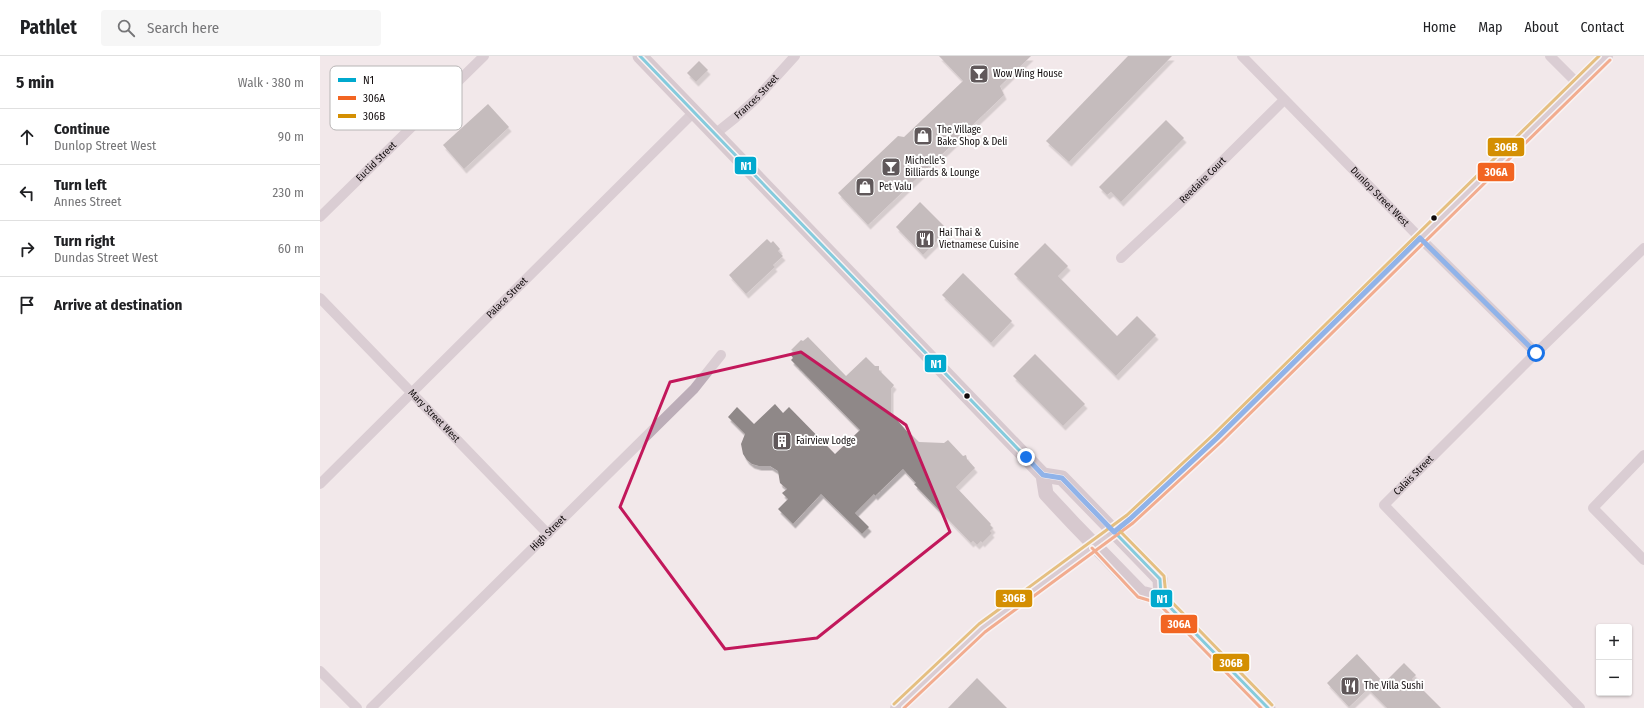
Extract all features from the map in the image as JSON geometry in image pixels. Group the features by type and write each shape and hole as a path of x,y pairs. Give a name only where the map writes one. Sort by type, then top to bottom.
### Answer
{"main road":[{"path":"640,56 1043,475 1046,494 1142,593 1161,598 1268,708"},
{"path":"1043,475 1062,478 1160,579 1161,598"}],"street":[{"name":"Euclid Street","path":"462,78 484,56"},
{"name":"Frances Street","path":"715,134 756,99 795,56"},
{"name":"Dunlop Street West","path":"1242,56 1420,238 1536,353"},
{"path":"1550,56 1578,84"},
{"path":"897,708 982,628 1130,519 1217,438 1606,56"},
{"name":"Reedaire Court","path":"1121,258 1181,202 1284,100"},
{"name":"Palace Street","path":"320,484 694,112"},
{"name":"Euclid Street","path":"320,217 409,130"},
{"name":"Calais Street","path":"1580,708 1384,505 1536,353 1644,248"},
{"name":"Mary Street West","path":"320,298 548,534"},
{"name":"High Street","path":"371,708 694,389 721,356"},
{"path":"1644,456 1593,508 1644,560"},
{"path":"320,671 357,708"}],"highlighted area":[{"path":"801,352 906,425 950,532 817,638 725,649 620,507 670,382"}],"building":[{"path":"939,56 1031,56 1000,86 1004,95 868,225 838,193 898,136 904,137 963,81"},
{"path":"1128,56 1172,56 1069,162 1046,141"},
{"path":"699,61 708,70 696,82 687,73"},
{"path":"488,104 509,127 464,169 443,145 459,130 462,130 462,128"},
{"path":"1166,120 1184,138 1121,202 1111,192 1107,195 1099,187"},
{"path":"920,202 948,230 923,255 896,227"},
{"path":"767,239 771,243 773,241 780,249 778,251 783,256 773,265 775,267 746,294 729,275"},
{"path":"1045,243 1068,266 1058,276 1117,336 1137,316 1156,335 1116,376 1014,274"},
{"path":"963,273 1012,321 991,343 942,295"},
{"name":"Fairview Lodge","path":"808,337 846,376 866,357 875,366 879,366 879,370 894,385 891,389 891,413 911,436 912,435 919,442 944,443 948,440 963,456 966,455 967,459 975,468 956,487 993,528 990,531 992,533 982,543 981,541 977,545 973,541 971,543 914,484 916,483 903,469 855,513 869,527 862,534 821,494 793,524 778,509 788,499 782,493 787,489 780,483 778,471 770,466 759,466 752,464 743,454 741,444 745,434 728,417 737,407 754,424 775,404 783,413 789,407 835,454 860,430 791,360 793,358 790,354 793,351 791,350 801,340 803,341"},
{"path":"1035,354 1085,404 1063,426 1013,376"},
{"path":"1357,654 1384,683 1404,663 1416,675 1412,679 1441,708 1387,708 1368,689 1349,707 1327,683"},
{"path":"977,678 1007,708 948,708"}],"transit line":[{"name":"N1","path":"640,56 1043,475 1062,478 1160,579 1161,598 1268,708"},
{"name":"306B","path":"894,704 979,624 1127,515 1214,434 1599,56"},
{"name":"306A","path":"904,708 985,632 1133,523 1221,442 1610,60"},
{"name":"306B","path":"1118,529 1164,576 1166,596 1272,705"},
{"name":"306A","path":"1092,548 1138,597 1158,603 1261,708"}],"place":[{"name":"Wow Wing House","path":"979,74"},
{"name":"The Village Bake Shop & Deli","path":"923,136"},
{"name":"Michelle's Billiards & Lounge","path":"891,167"},
{"name":"Pet Valu","path":"865,187"},
{"name":"Hai Thai & Vietnamese Cuisine","path":"925,239"},
{"name":"Fairview Lodge","path":"782,441"},
{"name":"The Villa Sushi","path":"1350,686"}],"route":[{"path":"1026,457 1043,475 1062,478 1114,532 1217,438 1420,238 1524,339 1536,353"}]}
